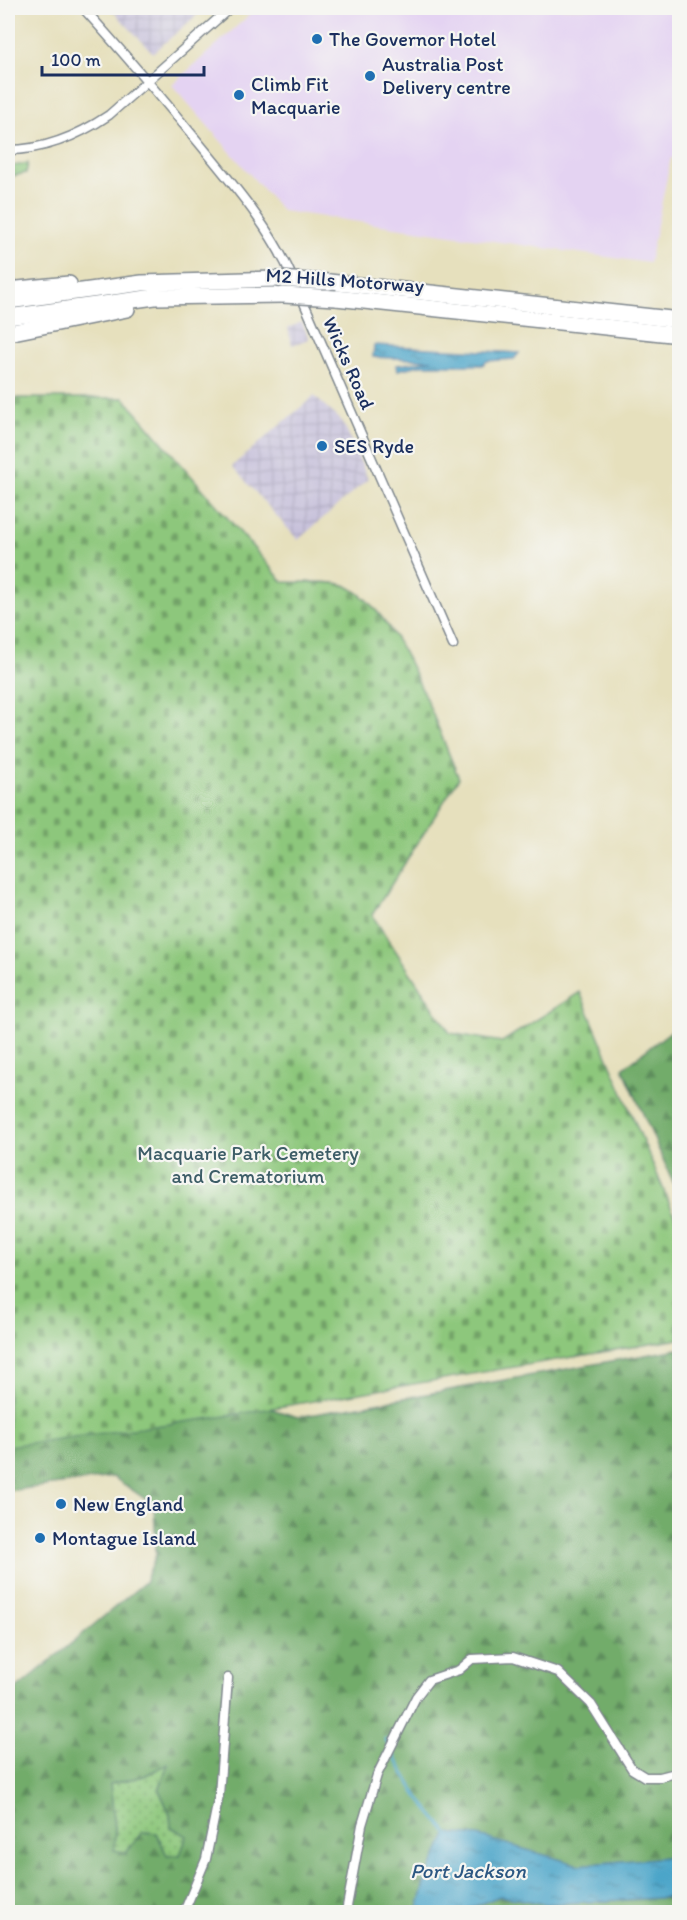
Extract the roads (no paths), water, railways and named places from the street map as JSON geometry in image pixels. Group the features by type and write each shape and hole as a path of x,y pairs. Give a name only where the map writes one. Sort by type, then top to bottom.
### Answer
{"highway":[{"name":"M2 Hills Motorway","path":"8,301 120,285 276,279 328,282 680,320"},
{"path":"8,290 55,284 120,285"},
{"name":"M2 Hills Motorway","path":"8,316 155,297 283,295 336,298 680,335"},
{"path":"8,333 124,310 155,297"}],"street":[{"name":"Wicks Road","path":"83,8 148,80 251,207 283,256 453,645"},
{"path":"8,150 52,144 91,127 230,8"},
{"path":"346,1912 368,1800 386,1756 416,1697 429,1680 459,1670 472,1659 513,1657 558,1672 591,1704 632,1769 645,1777 660,1777 680,1772"},
{"path":"184,1912 206,1859 219,1795 228,1678"}],"water":[{"path":"374,345 519,353 514,359 487,361 482,365 419,365 398,370 396,365 432,360 373,357"},
{"name":"Port Jackson","path":"448,1833 478,1836 579,1865 679,1856 679,1897 546,1904 500,1896 460,1912 417,1912 428,1874"}],"waterway":[{"path":"385,1739 390,1748"},
{"path":"391,1751 420,1800 450,1836"}],"place":[{"name":"The Governor Hotel","path":"317,39"},
{"name":"Australia Post Delivery centre","path":"370,76"},
{"name":"Climb Fit Macquarie","path":"239,95"},
{"name":"SES Ryde","path":"322,446"},
{"name":"New England","path":"61,1504"},
{"name":"Montague Island","path":"40,1538"}],"park label":[{"name":"Macquarie Park Cemetery and Crematorium","path":"248,1164"}]}
